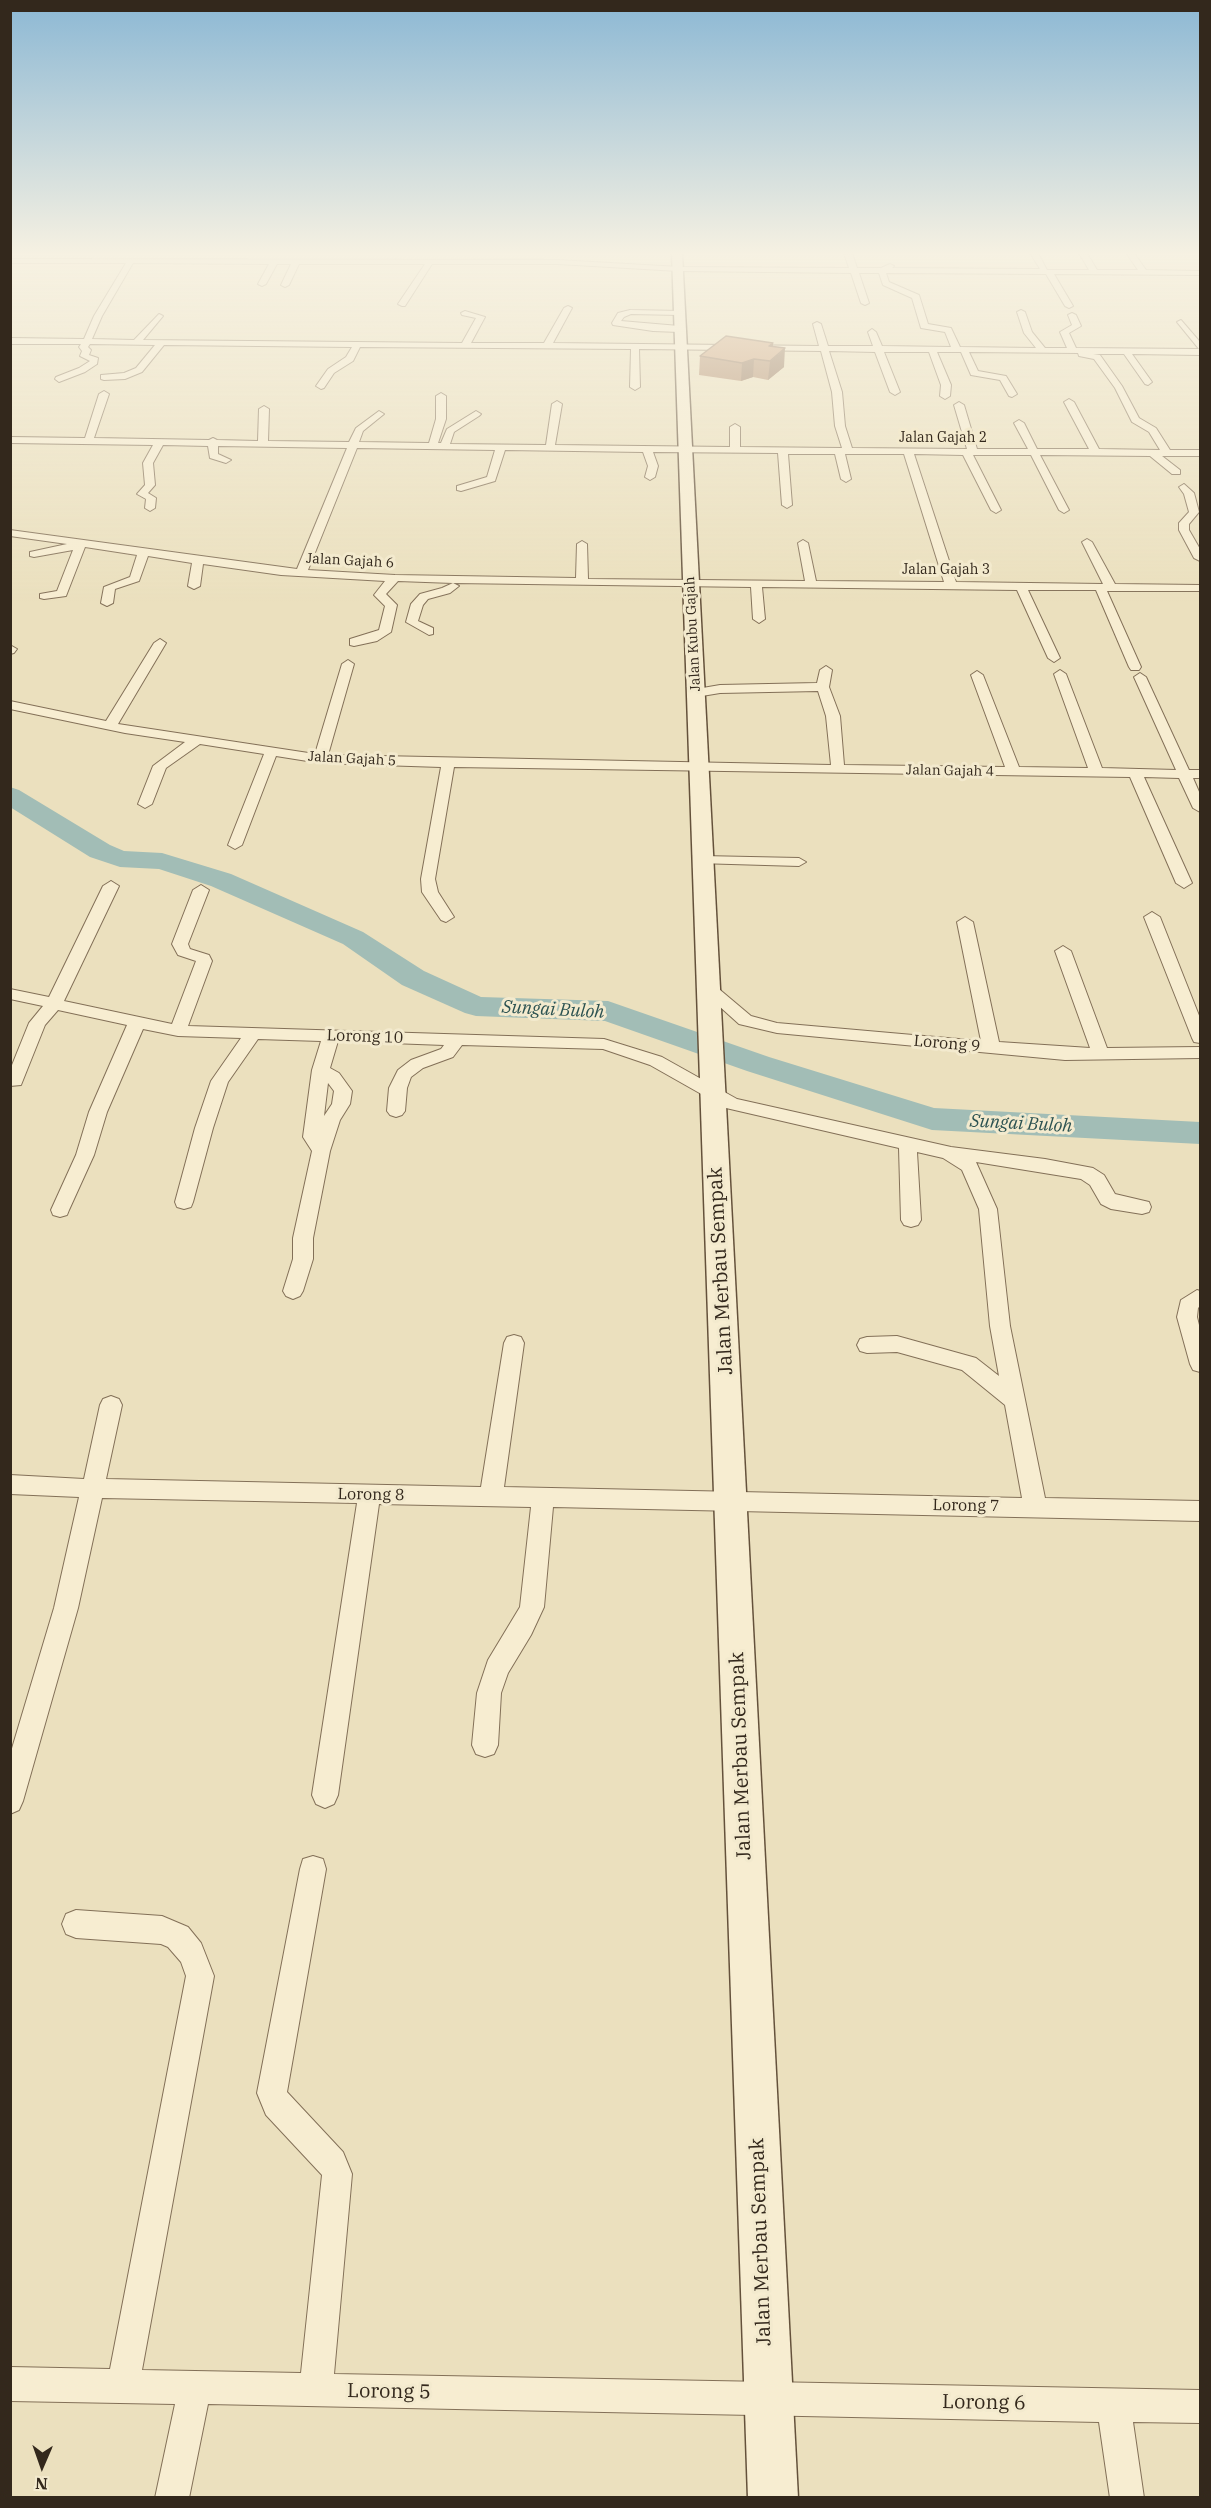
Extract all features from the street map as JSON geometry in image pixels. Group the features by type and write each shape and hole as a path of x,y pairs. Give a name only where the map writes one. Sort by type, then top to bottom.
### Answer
{"street":[{"path":"58,379 82,370"},
{"path":"104,377 125,376 139,370"},
{"path":"321,386 333,370"},
{"path":"635,370 635,387"},
{"name":"Jalan Kubu Gajah","path":"681,370 709,1015"},
{"path":"830,370 837,392 846,479"},
{"path":"886,370 895,392"},
{"path":"940,370 946,385 945,396"},
{"path":"972,370 974,373 1003,378 1012,394"},
{"path":"1106,370 1119,388 1135,420 1153,430 1167,453"},
{"path":"1140,370 1148,382"},
{"path":"89,440 104,394"},
{"path":"433,445 441,419 441,396"},
{"path":"1069,402 1096,453"},
{"path":"550,448 556,404"},
{"path":"959,405 970,452 996,510"},
{"path":"263,442 264,409"},
{"path":"301,573 361,427 379,414"},
{"path":"445,445 450,431 476,414"},
{"path":"1019,423 1064,510"},
{"path":"735,428 735,450"},
{"name":"Jalan Gajah 2","path":"10,440 213,441 686,450 1200,453"},
{"path":"150,508 151,498 142,494 150,485 148,463 160,441"},
{"path":"213,441 213,456 226,460"},
{"path":"461,488 491,479 501,447"},
{"path":"647,449 653,466 650,477"},
{"path":"783,450 787,505"},
{"path":"908,451 930,527 951,585"},
{"path":"1153,453 1176,472"},
{"path":"1184,487 1189,494 1194,512 1184,523 1184,530 1200,558"},
{"name":"Jalan Gajah 6","path":"10,533 80,545 301,573 456,580 690,583"},
{"path":"1087,542 1138,672 1200,807"},
{"path":"803,543 811,584"},
{"path":"582,544 582,582"},
{"path":"34,554 80,545"},
{"path":"44,596 62,594 80,545"},
{"path":"107,603 110,587 135,579 143,553"},
{"path":"194,586 198,560"},
{"path":"354,642 373,638 385,632 391,605 380,595 395,578"},
{"path":"429,631 412,622 417,604 424,596 452,589 456,580"},
{"name":"Jalan Gajah 3","path":"690,583 1200,588"},
{"path":"756,584 759,619"},
{"path":"1021,586 1054,658"},
{"path":"110,726 160,643"},
{"path":"320,759 348,664"},
{"path":"826,670 823,687 833,716 838,769"},
{"path":"1060,674 1097,773"},
{"path":"976,675 1014,772"},
{"path":"696,693 720,688 823,687"},
{"name":"Jalan Gajah 5","path":"10,705 196,741 320,759 699,767"},
{"path":"145,804 160,766 196,741"},
{"path":"235,845 271,753"},
{"path":"446,916 430,892 428,879 448,763"},
{"name":"Jalan Gajah 4","path":"699,767 1200,774"},
{"path":"1135,773 1184,884"},
{"path":"702,860 799,862"},
{"path":"15,1081 37,1023 54,1004 111,886"},
{"path":"178,1031 204,962 203,958 184,952 180,944 201,890"},
{"path":"1152,917 1200,1038"},
{"path":"964,922 990,1047"},
{"path":"1063,951 1100,1053"},
{"name":"Lorong 9","path":"707,988 733,1011 758,1025 803,1031 1065,1054 1200,1053"},
{"name":"Lorong 10","path":"10,994 178,1031 604,1044 656,1061 712,1087 732,1104 948,1152 1086,1173 1097,1180 1108,1199 1118,1204 1142,1207"},
{"name":"Jalan Merbau Sempak","path":"709,1015 772,2498"},
{"path":"60,1210 85,1155 98,1112 137,1022"},
{"path":"184,1202 204,1128 220,1081 254,1033"},
{"path":"293,1291 304,1251 303,1238 321,1151 312,1137 321,1070 331,1036"},
{"path":"396,1111 400,1080 404,1074 417,1064 447,1053 457,1040"},
{"path":"908,1144 911,1220"},
{"path":"948,1152 969,1166 988,1209 1000,1326 1035,1507"},
{"path":"1197,1298 1188,1305 1187,1317 1200,1364"},
{"path":"492,1497 514,1343"},
{"path":"867,1345 897,1344 969,1364 1014,1400"},
{"path":"10,1802 66,1608 111,1404"},
{"name":"Lorong 8","path":"10,1484 93,1489 731,1501"},
{"path":"325,1795 369,1495"},
{"path":"485,1745 489,1693 497,1668 523,1627 532,1606 543,1497"},
{"name":"Lorong 7","path":"731,1501 1200,1511"},
{"path":"313,1869 273,2093 277,2103 332,2163 337,2174 316,2390"},
{"path":"76,1924 162,1930 178,1937 185,1945 191,1953 200,1976 123,2386"},
{"name":"Lorong 5","path":"10,2384 768,2400"},
{"path":"172,2498 195,2388"},
{"name":"Lorong 6","path":"768,2400 1200,2407"},
{"path":"1113,2404 1127,2498"}],"waterway":[{"name":"Sungai Buloh","path":"10,795 100,851 120,859 162,861 221,880 353,938 413,978 476,1006 608,1011 758,1064 932,1119 1200,1133"}]}
